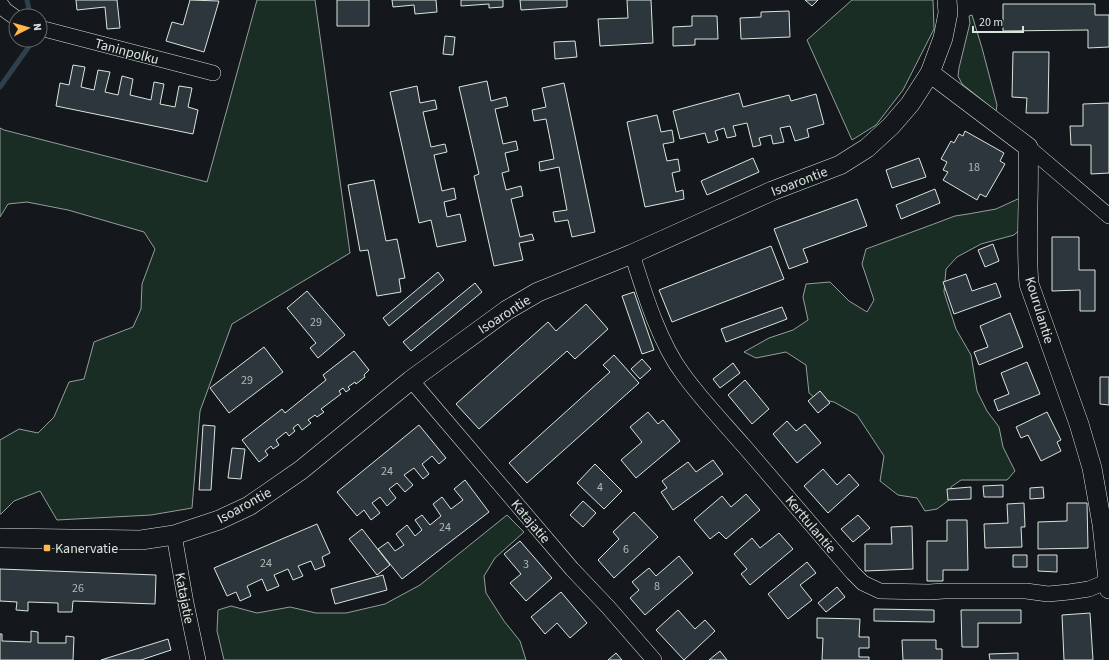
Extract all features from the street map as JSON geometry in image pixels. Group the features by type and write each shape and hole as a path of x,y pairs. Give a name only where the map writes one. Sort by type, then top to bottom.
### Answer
{"street":[{"name":"Isoarontie","path":"0,538 141,540 174,535 219,520 249,506 301,470 411,380 507,310 538,292 632,254 772,191 840,165 867,148 891,126 910,104 930,73 943,38 948,13 947,0"},
{"path":"0,3 8,12"},
{"name":"Taninpolku","path":"48,30 214,73"},
{"path":"930,73 1028,147 1109,216"},
{"name":"Kourulantie","path":"1028,147 1029,175 1027,261 1029,284 1080,424 1092,468 1102,524 1109,585"},
{"name":"Kerttulantie","path":"632,254 659,330 665,344 682,373 701,397 863,583 880,592 1026,591 1048,594 1070,592 1109,585"},
{"name":"Katajatie","path":"411,380 572,569 608,607 654,660"},
{"name":"Katajatie","path":"174,535 198,660"}],"green space":[{"path":"257,0 315,0 350,253 232,324 200,411 192,508 151,515 57,520 40,491 14,501 0,514 0,440 19,429 38,433 54,417 69,382 84,379 94,342 133,327 141,309 142,284 155,249 144,232 68,210 27,202 8,204 0,217 0,128 207,182"},
{"path":"852,0 933,0 934,29 903,90 876,125 852,140 807,40"},
{"path":"972,15 997,105 996,111 962,84 958,76 970,23 969,16"},
{"path":"1020,198 1025,225 1014,235 981,244 957,257 946,269 944,292 956,329 971,355 977,391 987,411 999,427 1003,447 1015,471 1007,480 961,480 951,487 949,500 937,509 925,511 917,498 898,495 880,481 884,456 857,415 834,402 815,398 809,393 806,365 786,352 756,358 744,352 769,338 793,330 808,320 803,297 806,284 830,282 849,301 867,312 874,300 862,264 866,249 955,216 996,209"},
{"path":"507,515 524,532 495,558 484,576 486,593 504,621 520,641 526,660 224,660 217,631 218,610 231,606 257,613 290,607 316,613 346,613 385,604 420,585"}],"building":[{"path":"76,0 117,0 120,28 107,29 105,7 77,10"},
{"path":"190,0 219,1 204,52 166,41 172,22 183,25"},
{"path":"337,0 369,0 369,26 337,26"},
{"path":"392,0 436,0 437,12 415,14 414,5 393,7"},
{"path":"461,0 503,0 503,7 489,8 489,4 461,6"},
{"path":"520,0 567,0 567,7 521,10"},
{"path":"627,0 651,0 653,43 600,46 598,19 628,18"},
{"path":"805,0 818,0 812,6"},
{"path":"1003,4 1095,4 1095,15 1109,15 1109,47 1088,48 1088,30 1003,31"},
{"path":"789,11 790,37 741,39 740,18 761,17 761,12"},
{"path":"692,16 717,16 718,39 695,39 695,45 673,46 673,27 692,26"},
{"path":"445,36 455,37 453,55 443,54"},
{"path":"575,41 577,57 555,59 554,42"},
{"path":"1013,52 1049,52 1048,113 1026,113 1027,98 1012,97"},
{"path":"73,65 85,67 81,87 94,90 98,70 110,72 105,92 118,95 122,76 133,79 130,95 151,100 154,82 164,84 160,104 175,107 179,86 192,88 188,107 198,110 193,134 56,106 60,83 69,85"},
{"path":"487,81 491,101 506,97 508,106 495,109 503,144 516,141 518,150 505,153 509,171 502,173 506,190 521,186 523,196 511,199 520,237 532,234 534,240 519,243 523,260 494,266 474,176 479,174 459,87"},
{"path":"564,83 595,232 572,237 568,220 555,222 553,212 567,210 559,167 540,171 539,162 554,159 546,119 534,121 532,110 546,107 542,88"},
{"path":"417,86 420,103 435,100 437,109 423,112 431,147 445,144 447,152 434,155 442,191 454,188 456,199 444,202 447,217 460,214 466,241 437,247 431,220 419,223 390,92"},
{"path":"739,93 743,107 789,95 791,101 816,94 824,124 807,129 809,137 795,141 790,126 780,128 784,142 773,144 771,135 759,138 761,145 753,147 747,123 733,126 736,136 727,138 724,128 715,131 718,140 708,143 705,133 680,139 673,111"},
{"path":"1109,103 1109,173 1091,174 1091,145 1071,145 1070,126 1083,126 1083,104"},
{"path":"657,115 661,132 672,130 674,142 663,144 667,161 678,159 680,171 672,173 676,192 683,190 684,199 645,207 627,122"},
{"path":"965,131 1004,153 1000,161 1005,164 986,197 980,194 977,200 943,180 948,172 943,170 947,162 941,159 951,141 954,143 959,134 963,136"},
{"path":"753,158 759,172 707,195 701,181"},
{"path":"919,158 926,177 892,188 886,170"},
{"path":"374,180 386,241 397,239 405,278 399,279 401,292 377,296 368,250 360,251 348,185"},
{"path":"935,189 940,203 901,219 896,205"},
{"path":"857,199 867,226 803,249 808,262 789,269 774,229"},
{"path":"1052,237 1079,237 1079,270 1095,270 1095,311 1080,311 1080,290 1052,291"},
{"path":"993,244 999,261 985,267 978,250"},
{"path":"771,246 784,279 672,322 659,290"},
{"path":"438,272 444,280 389,326 383,318"},
{"path":"966,274 972,291 996,283 1001,297 954,314 943,282"},
{"path":"475,283 482,292 411,351 403,342"},
{"path":"307,291 345,335 318,358 310,348 316,343 287,308"},
{"path":"634,292 654,350 642,354 622,296"},
{"path":"586,304 608,329 575,359 567,351 479,429 456,404 548,322 556,331"},
{"path":"782,307 787,319 726,342 721,329"},
{"path":"1010,313 1023,347 979,365 974,352 988,347 980,326"},
{"path":"264,347 283,372 229,413 210,388"},
{"path":"354,351 369,370 364,375 365,377 356,384 355,382 348,387 350,389 346,392 343,388 339,391 341,394 321,409 324,412 317,417 315,415 308,420 311,423 302,430 298,424 293,428 295,431 289,436 286,432 276,440 279,445 273,449 271,446 265,451 268,455 259,462 242,440 282,409 285,413 326,380 323,375"},
{"path":"614,355 639,383 527,483 509,463 610,372 603,365"},
{"path":"642,359 651,369 640,379 631,369"},
{"path":"1027,362 1040,394 998,411 994,400 1009,394 1001,373"},
{"path":"733,363 740,373 720,388 713,379"},
{"path":"1100,377 1109,377 1109,405 1100,404"},
{"path":"745,380 769,409 752,424 728,395"},
{"path":"820,391 830,403 818,413 808,401"},
{"path":"648,412 658,424 663,420 680,441 636,478 621,460 642,442 630,427"},
{"path":"1047,412 1061,440 1057,442 1061,451 1041,461 1028,435 1021,438 1016,427"},
{"path":"787,421 796,431 805,424 821,443 797,463 773,434"},
{"path":"203,425 215,426 211,490 199,490"},
{"path":"419,425 446,458 439,464 432,456 422,464 429,474 423,479 414,468 404,475 413,485 405,492 397,483 389,489 396,498 387,506 380,497 372,503 380,513 371,520 364,510 357,516 337,492"},
{"path":"232,448 245,449 241,479 228,478"},
{"path":"713,460 723,474 673,510 661,492 667,488 662,481 688,462 696,472"},
{"path":"595,464 622,491 604,509 577,483"},
{"path":"823,469 837,485 849,474 859,485 828,513 804,486"},
{"path":"465,480 489,512 402,579 378,549 388,542 395,551 404,545 396,534 407,525 415,536 422,530 415,520 422,515 430,525 441,516 433,504 442,497 451,509 463,500 454,489"},
{"path":"1003,485 1003,497 984,497 983,486"},
{"path":"971,487 971,499 948,500 947,489"},
{"path":"1043,487 1044,498 1030,499 1030,488"},
{"path":"746,494 760,510 726,539 719,532 710,539 694,520 722,496 731,507"},
{"path":"583,501 596,513 583,527 570,515"},
{"path":"1024,503 1025,527 1021,527 1022,547 985,548 984,524 1008,523 1007,504"},
{"path":"1067,503 1087,503 1088,548 1038,549 1038,522 1067,521"},
{"path":"634,512 658,537 614,578 598,560 619,539 613,532"},
{"path":"858,515 870,528 853,542 841,529"},
{"path":"947,520 967,520 968,570 943,570 943,581 927,581 927,541 947,541"},
{"path":"317,524 330,553 322,557 325,566 315,570 311,561 298,566 303,576 293,580 288,569 274,575 279,586 267,591 262,579 247,586 251,596 240,601 236,592 227,596 214,568"},
{"path":"912,526 913,569 865,571 865,544 892,544 891,527"},
{"path":"362,529 390,565 377,575 349,539"},
{"path":"779,533 793,549 750,585 741,574 747,569 734,554 752,538 760,548"},
{"path":"520,541 552,578 526,601 510,583 521,574 504,554"},
{"path":"1013,555 1027,555 1027,567 1013,567"},
{"path":"1038,555 1057,555 1057,572 1038,571"},
{"path":"679,556 693,573 645,615 630,598 639,590 632,582 649,568 656,576"},
{"path":"807,562 816,573 800,585 812,600 788,619 768,594"},
{"path":"0,569 156,575 155,604 73,601 72,612 58,612 58,603 28,602 28,611 16,610 17,602 0,601"},
{"path":"383,575 387,590 335,604 331,589"},
{"path":"837,587 845,597 826,612 818,603"},
{"path":"561,592 587,623 570,638 557,623 545,634 531,617"},
{"path":"874,609 934,610 934,622 874,621"},
{"path":"678,610 695,629 705,620 715,631 684,660 656,630"},
{"path":"961,610 1021,610 1021,623 978,623 978,647 962,647"},
{"path":"1090,613 1093,660 1064,660 1062,615"},
{"path":"817,618 860,619 859,637 869,637 869,648 859,648 859,657 869,657 869,660 822,660 823,638 817,638"},
{"path":"31,631 38,632 38,643 66,643 66,636 74,637 73,660 0,660 0,634 2,634 2,641 31,642"},
{"path":"168,639 171,650 141,660 101,660"},
{"path":"902,640 936,640 936,649 942,649 942,660 903,660"},
{"path":"720,651 727,660 709,660"},
{"path":"616,653 622,660 608,660"},
{"path":"1018,653 1018,660 990,660 989,654"}],"waterway":[{"path":"27,0 29,8"},
{"path":"0,87 28,48"}],"place":[{"name":"Kanervatie","path":"47,548"}]}
